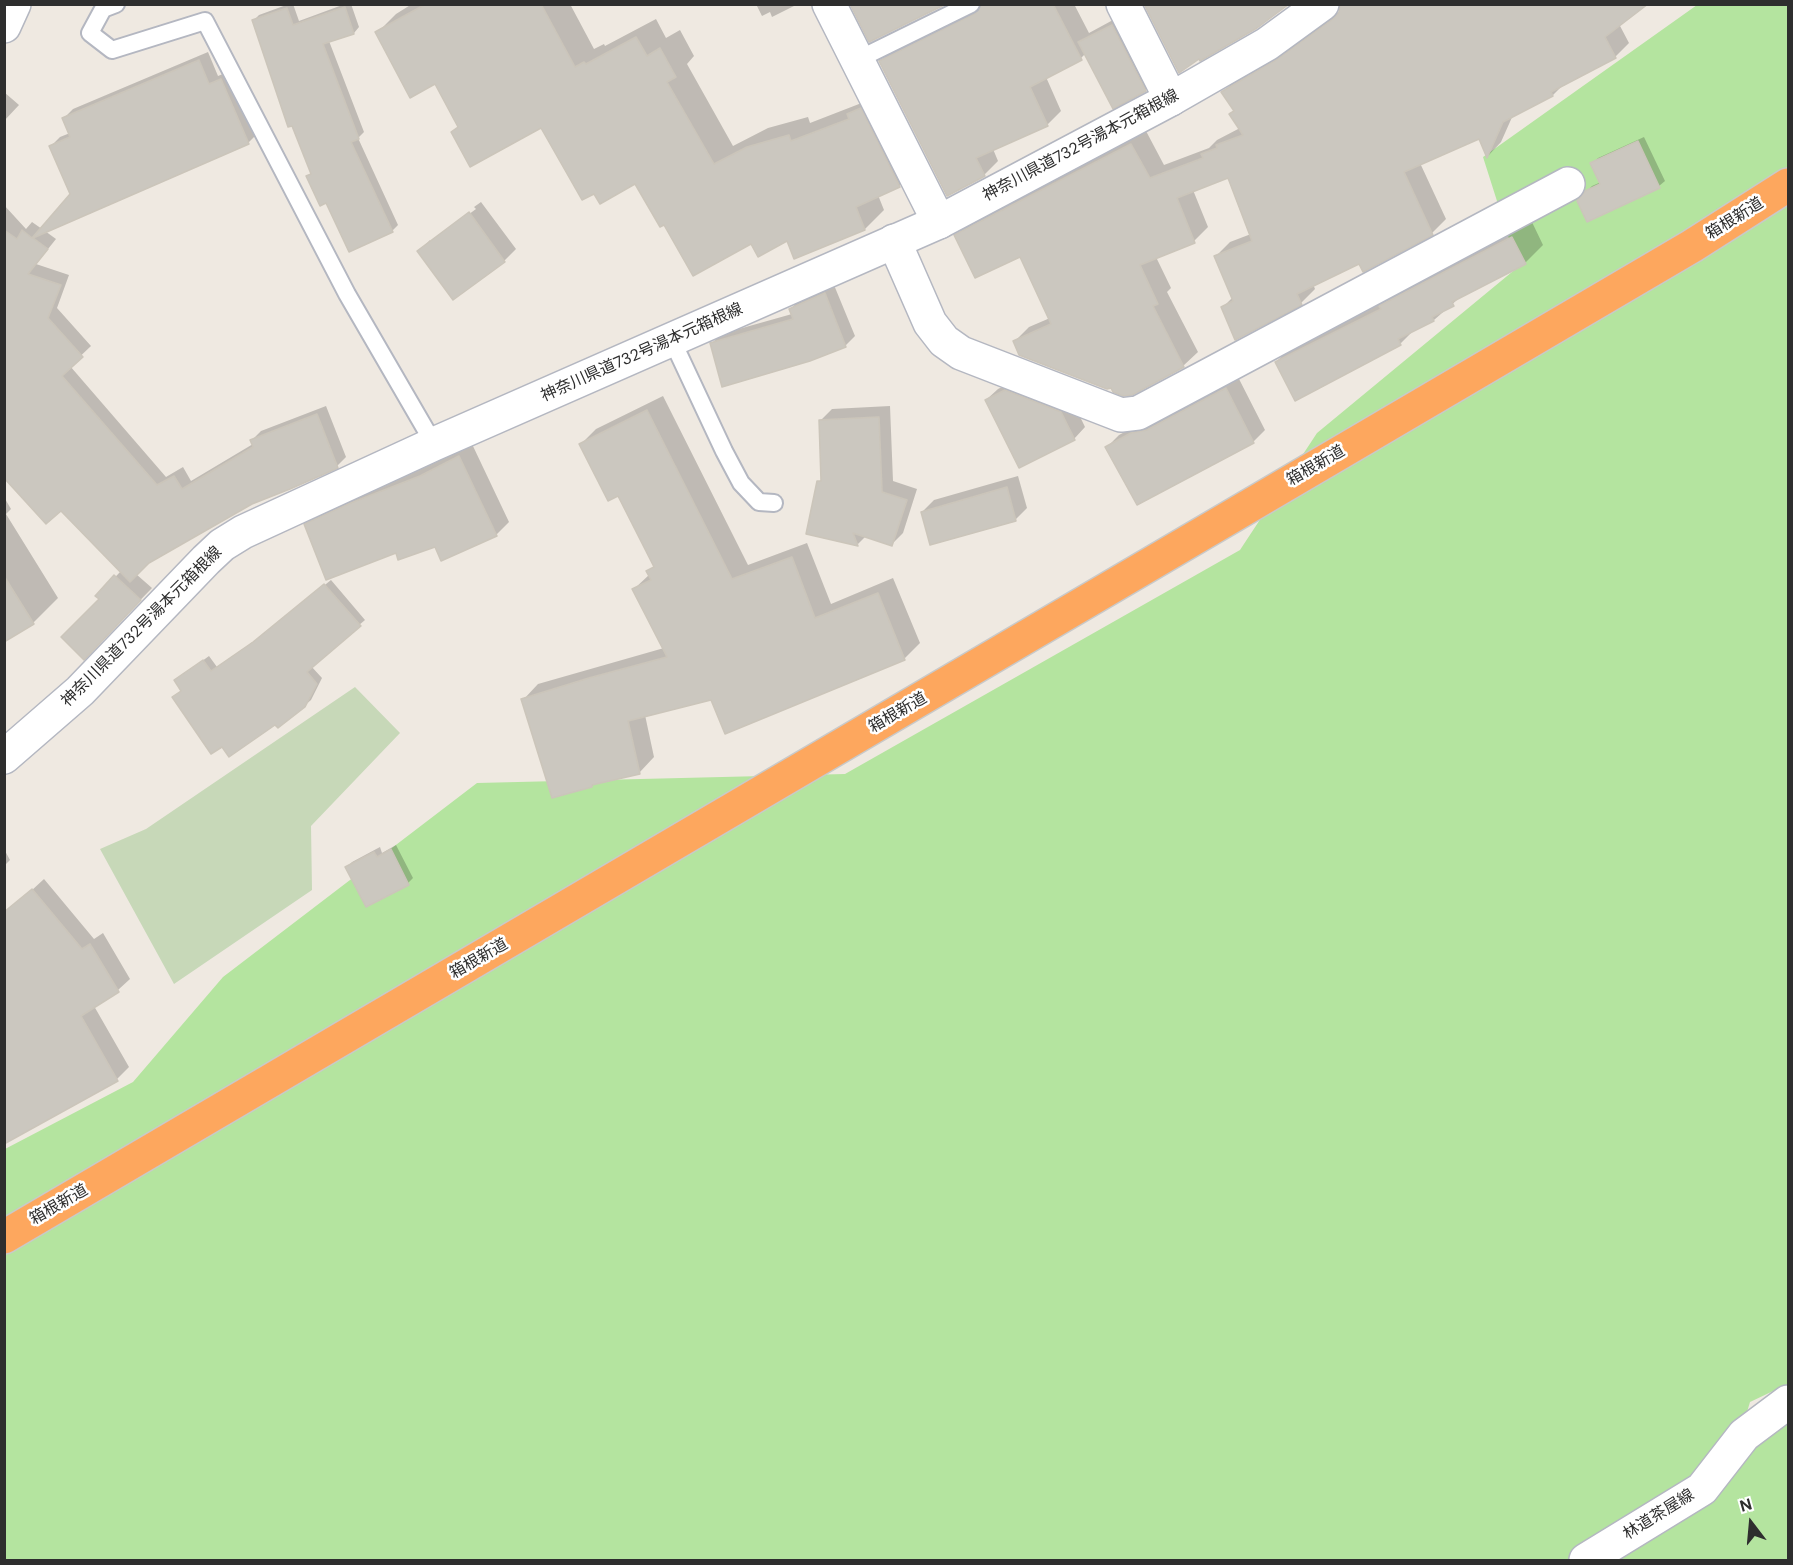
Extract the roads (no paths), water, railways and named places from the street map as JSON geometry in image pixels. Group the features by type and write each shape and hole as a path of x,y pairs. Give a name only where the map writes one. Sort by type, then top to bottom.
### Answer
{"highway":[{"name":"箱根新道","path":"4,1237 1620,288 1788,185"}],"main road":[{"path":"4,26 14,4"},
{"path":"829,4 939,222"},
{"path":"1123,4 1171,99"},
{"name":"神奈川県道732号湯本元箱根線","path":"4,757 80,691 222,545 263,521 939,222 1171,99 1267,44 1322,4"},
{"path":"894,241 930,323 944,341 961,353 1121,416 1138,413 1568,184"},
{"name":"林道茶屋線","path":"1586,1560 1702,1489 1744,1435 1788,1402"}],"lane":[{"path":"116,4 103,9 90,33 112,50 205,21 346,294 434,444"},
{"path":"857,60 971,4"},
{"path":"672,340 741,483 759,502 774,503"}]}
